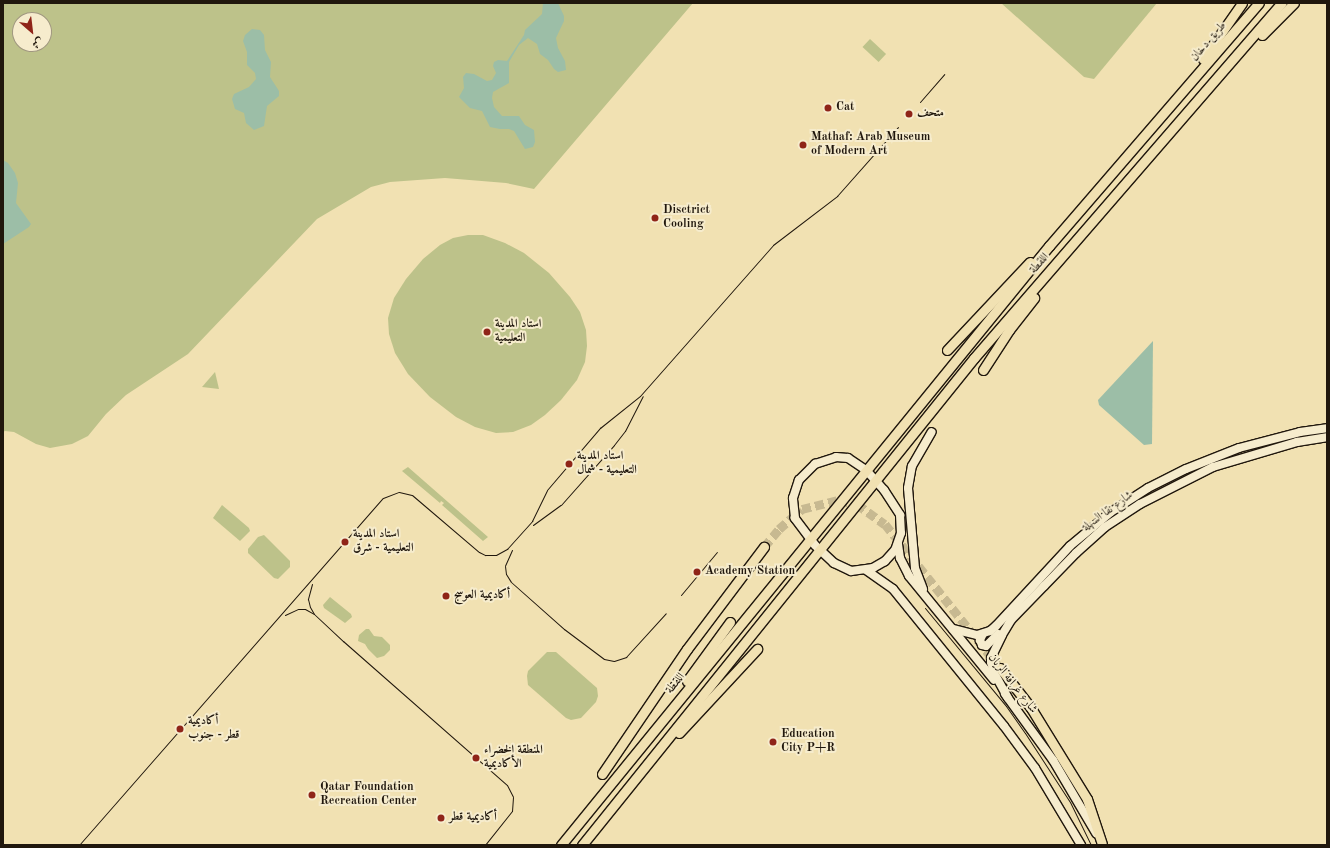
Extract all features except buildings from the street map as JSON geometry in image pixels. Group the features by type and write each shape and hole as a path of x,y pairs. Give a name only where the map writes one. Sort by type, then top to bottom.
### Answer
{"main road":[{"path":"1178,96 1242,3"},
{"name":"طريق دخان","path":"1178,96 1259,3"},
{"path":"1228,68 1282,3"},
{"path":"1228,68 1294,3"},
{"name":"اللقطة","path":"582,845 974,358 1228,68"},
{"name":"اللقطة","path":"561,845 1049,246 1178,96"},
{"path":"947,350 1022,269 1049,246"},
{"path":"983,370 1009,330 1044,285 1052,268"},
{"name":"شارع نقا السهلة","path":"982,634 990,631 1003,620 1053,562 1070,546 1111,512 1141,492 1181,471 1227,452 1300,432 1327,428"},
{"path":"924,594 915,568 908,488 912,466 932,432"},
{"name":"شارع نقا السهلة","path":"1008,698 994,673 991,658 1011,620 1081,549 1105,527 1140,504 1212,467 1297,442 1327,437"},
{"path":"836,457 853,461 866,470 876,480 900,515 902,527 898,544 895,550 885,561 866,570 852,571 842,567 819,550 795,518 792,498 798,480 815,464 836,457"},
{"name":"شارع غرافة الريان","path":"898,544 900,558 904,568 1008,698 1053,760 1102,844"},
{"path":"602,774 692,643 764,547"},
{"path":"866,570 893,589 1004,726 1035,768 1081,845"},
{"path":"953,629 971,635 982,634 980,640 982,645 986,646 1011,620"},
{"path":"608,788 616,772 711,650 730,622"},
{"path":"620,797 634,785 690,720 757,650"},
{"path":"1000,668 1031,708 1087,799 1102,844"}],"shaded area":[{"path":"3,3 693,3 534,189 506,183 445,178 390,182 371,187 317,219 188,354 126,395 106,414 88,436 72,444 50,448 36,444 14,432 3,432"},
{"path":"543,3 558,3 564,16 564,21 556,38 558,48 565,61 566,70 558,72 554,69 548,60 540,54 537,44 528,38 519,45 509,62 509,83 493,92 492,98 494,107 502,116 519,116 525,125 534,130 535,142 533,147 525,149 514,131 490,127 482,111 470,108 459,97 464,88 463,77 466,73 474,74 487,81 492,80 496,73 493,66 494,62 498,60 507,61 524,35 525,30 542,14"},
{"path":"1001,3 1157,3 1094,79 1084,77"},
{"path":"252,29 260,30 264,35 265,50 271,62 270,77 279,91 279,96 267,106 264,126 254,130 246,123 244,113 235,109 232,99 234,94 249,87 256,79 255,73 247,65 247,52 243,41 245,35"},
{"path":"870,39 886,54 879,62 862,47"},
{"path":"3,160 8,163 15,173 18,183 16,203 31,224 29,227 3,244"},
{"name":"استاد المدينة التعليمية","path":"468,235 483,235 505,243 524,253 549,273 570,297 580,312 586,330 587,346 585,362 577,380 561,400 545,415 531,425 513,432 496,433 475,427 456,417 430,397 408,374 395,353 389,334 388,318 394,298 406,279 423,259 440,245 453,238"},
{"path":"1153,341 1152,444 1144,445 1099,405 1098,400"},
{"path":"215,372 219,389 202,387"},
{"path":"408,467 488,537 483,541 442,505 444,503 441,501 440,503 402,471"},
{"path":"222,505 249,528 250,531 240,541 213,518"},
{"path":"264,535 290,561 290,567 278,579 274,578 248,553 248,549 258,537"},
{"path":"330,597 351,614 352,617 345,623 324,608 323,605"},
{"path":"366,629 369,629 374,636 382,637 390,645 390,650 384,656 377,658 365,644 358,641 359,635"},
{"path":"547,652 556,652 597,688 598,696 596,702 581,718 571,720 566,718 528,685 528,671"}],"tunnel":[{"path":"764,547 779,529 802,509 839,500 857,504 885,524 1000,668"}],"tram line":[{"path":"920,102 944,74"},
{"path":"79,845 383,498 399,492 412,495 479,552 485,555 496,555 507,549 532,521 547,490 600,428 640,396 773,245 837,196 898,127"},
{"path":"533,525 561,505 614,445 625,431 643,396"},
{"path":"512,550 505,566 506,574 511,582 564,629 604,659 614,661 626,657 666,613"},
{"path":"681,595 717,552"},
{"path":"312,584 308,599 314,614 507,785 513,797 512,811 485,845"},
{"path":"925,608 1006,706 1025,733 1070,802 1091,845"},
{"path":"285,615 298,609 305,609 314,614"}],"place":[{"name":"Cat","path":"828,108"},
{"name":"متحف","path":"909,114"},
{"name":"Mathaf: Arab Museum of Modern Art","path":"803,145"},
{"name":"Disctrict Cooling","path":"655,218"},
{"name":"استاد المدينة التعليمية","path":"487,332"},
{"name":"استاد المدينة التعليمية - شمال","path":"569,464"},
{"name":"استاد المدينة التعليمية - شرق","path":"345,542"},
{"name":"Academy Station","path":"697,572"},
{"name":"أكاديمية العوسج","path":"446,596"},
{"name":"أكاديمية قطر - جنوب","path":"180,729"},
{"name":"Education City P+R","path":"773,742"},
{"name":"المنطقة الخضراء الأكاديمية","path":"476,758"},
{"name":"Qatar Foundation Recreation Center","path":"312,795"},
{"name":"أكاديمية قطر","path":"441,818"}]}
